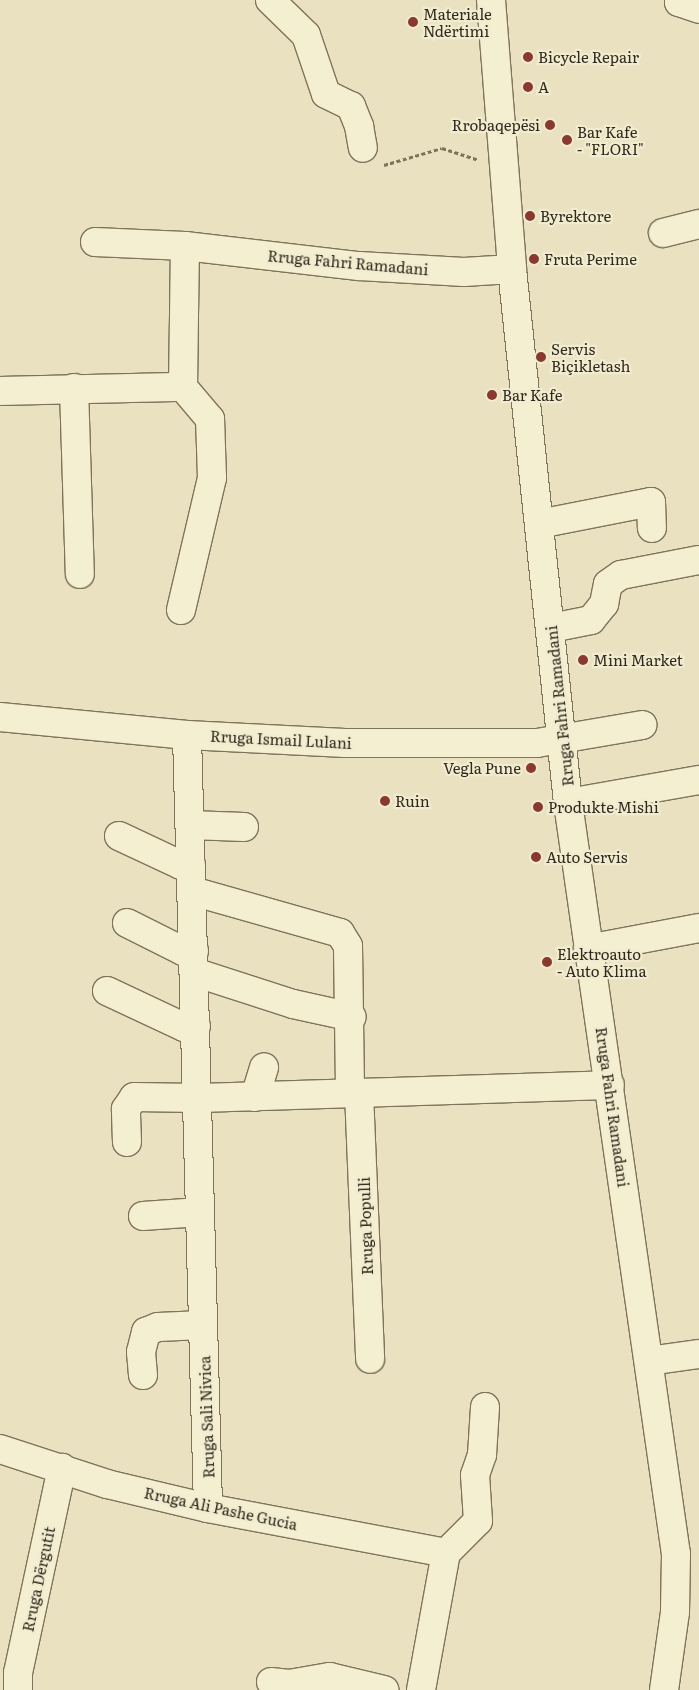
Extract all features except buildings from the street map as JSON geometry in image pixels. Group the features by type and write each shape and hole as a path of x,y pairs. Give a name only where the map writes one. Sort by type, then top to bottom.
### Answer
{"street":[{"path":"270,0 306,35 326,94 351,106 359,126 363,148"},
{"name":"Rruga Fahri Ramadani","path":"491,0 512,269 568,803 676,1554 675,1612 664,1690"},
{"path":"679,0 678,2 699,9"},
{"path":"662,233 699,224"},
{"name":"Rruga Fahri Ramadani","path":"95,242 185,246 359,266 464,272 512,269"},
{"path":"181,610 212,478 210,419 183,387 185,246"},
{"path":"0,391 183,387"},
{"path":"74,388 80,574"},
{"path":"539,524 651,502 652,528"},
{"path":"551,628 590,620 604,604 608,584 621,575 699,560"},
{"name":"Rruga Ismail Lulani","path":"0,717 187,735 345,743 537,744 563,741 642,725"},
{"name":"Rruga Sali Nivica","path":"187,735 208,1508"},
{"path":"568,803 699,780"},
{"path":"190,825 244,827"},
{"path":"119,836 181,865 192,878"},
{"name":"Rruga Populli","path":"192,878 340,933 348,946 354,1093 370,1359"},
{"path":"127,923 183,951 194,962 293,1004 352,1017"},
{"path":"588,948 699,928"},
{"path":"107,991 184,1027 196,1026"},
{"path":"255,1096 264,1067"},
{"path":"127,1142 126,1109 134,1097 198,1098 610,1085"},
{"path":"143,1216 200,1212"},
{"path":"143,1374 142,1352 146,1332 152,1328 203,1325"},
{"path":"649,1361 699,1354"},
{"path":"422,1685 446,1553 478,1521 475,1474 482,1455 485,1408"},
{"name":"Rruga Ali Pashe Gucia","path":"0,1449 108,1484 208,1508 446,1553"},
{"name":"Rruga Dërgutit","path":"18,1690 20,1664 62,1468"},
{"path":"271,1682 289,1684 330,1677 384,1690"}],"path":[{"path":"363,148 369,161 380,166 442,148 471,159 503,165"}],"place":[{"name":"Materiale Ndërtimi","path":"413,22"},
{"name":"Bicycle Repair","path":"528,57"},
{"name":"A","path":"528,87"},
{"name":"Rrobaqepësi","path":"550,125"},
{"name":"Bar Kafe - \"FLORI\"","path":"567,140"},
{"name":"Byrektore","path":"530,216"},
{"name":"Fruta Perime","path":"534,259"},
{"name":"Servis Biçikletash","path":"541,357"},
{"name":"Bar Kafe","path":"492,395"},
{"name":"Mini Market","path":"583,660"},
{"name":"Vegla Pune","path":"531,768"},
{"name":"Ruin","path":"385,801"},
{"name":"Produkte Mishi","path":"538,807"},
{"name":"Auto Servis","path":"536,857"},
{"name":"Elektroauto - Auto Klima","path":"547,962"}]}
